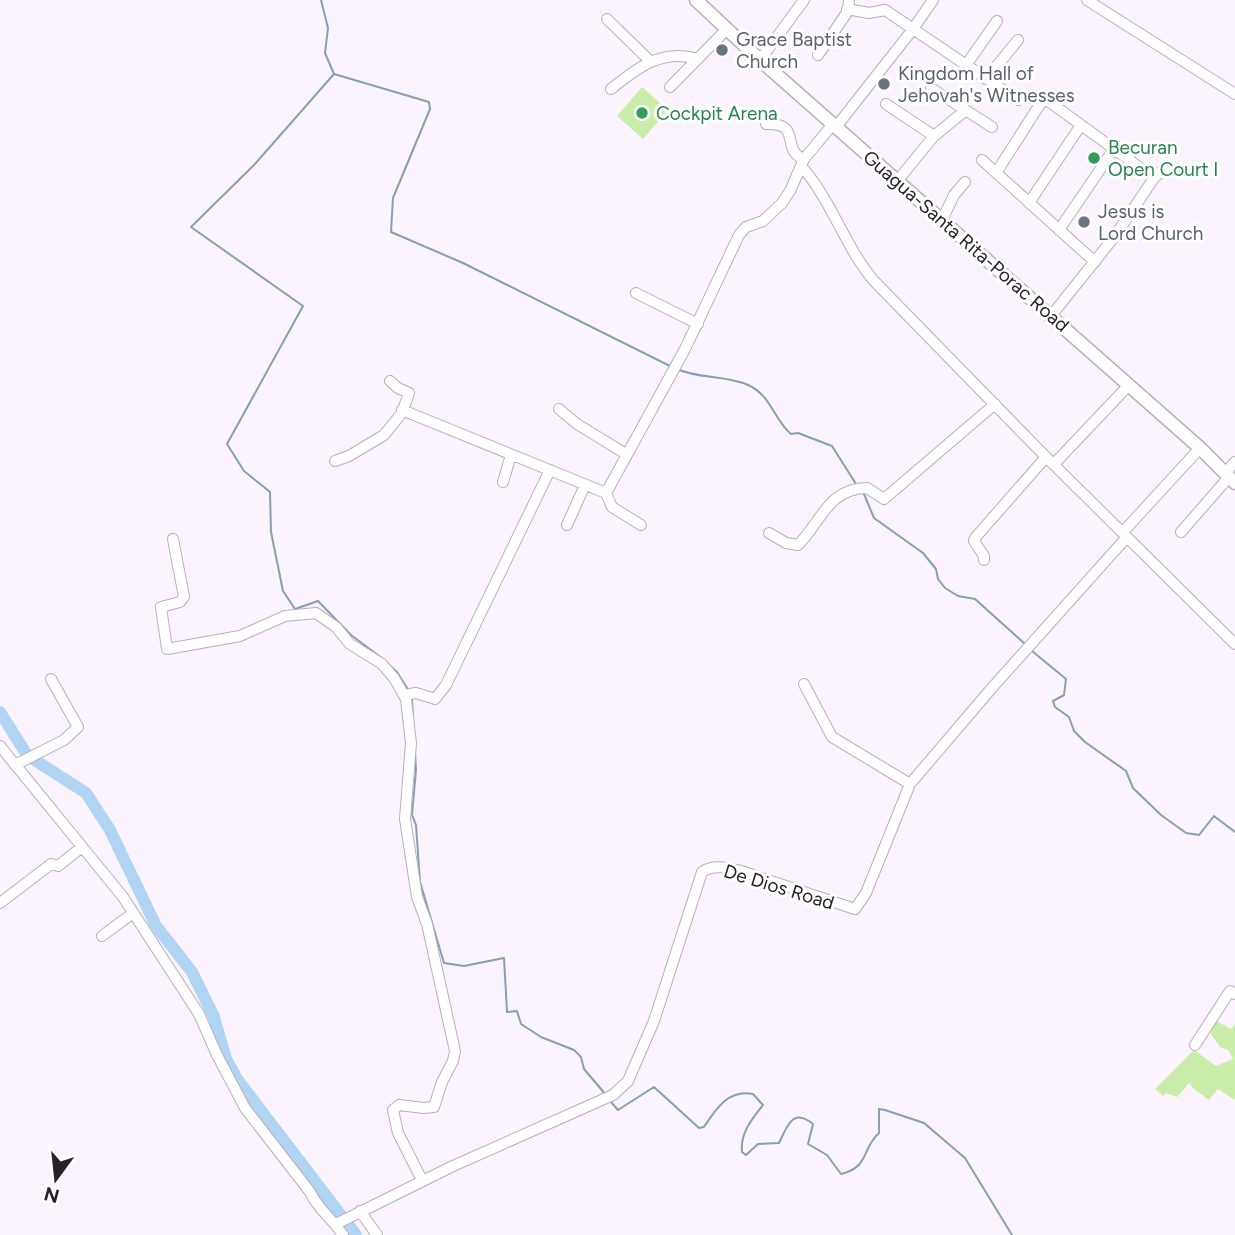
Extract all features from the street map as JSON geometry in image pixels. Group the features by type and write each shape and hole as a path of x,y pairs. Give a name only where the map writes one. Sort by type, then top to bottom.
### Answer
{"main road":[{"name":"Guagua-Santa Rita-Porac Road","path":"696,0 726,30 1200,448 1230,478"}],"street":[{"path":"760,60 804,0"},
{"path":"606,494 698,324 739,235 746,227 763,221 782,203 802,162 913,29 933,0"},
{"path":"1087,0 1235,94"},
{"path":"818,55 848,4 869,13 885,10 1018,100"},
{"path":"607,19 650,61"},
{"path":"966,65 997,21"},
{"path":"670,88 726,30"},
{"path":"986,79 1018,40"},
{"path":"611,89 650,61 688,56 698,59"},
{"path":"931,88 992,127"},
{"path":"996,173 1044,99 1154,178"},
{"path":"886,104 934,136"},
{"path":"898,180 934,136 966,110"},
{"path":"766,124 781,125 792,136 792,149 819,190 863,269 1050,461 1235,644"},
{"path":"1029,203 1081,125"},
{"path":"1059,230 1114,149"},
{"path":"982,160 1095,262"},
{"path":"1051,316 1095,262 1154,178 1165,168"},
{"path":"942,220 954,195 965,182"},
{"path":"636,293 698,324"},
{"path":"335,461 378,440 402,410 409,393 390,381"},
{"path":"984,560 975,538 1050,461 1129,386"},
{"path":"769,533 786,543 798,545 822,511 836,499 867,488 884,499 995,404"},
{"path":"559,409 577,424 626,454"},
{"path":"402,410 606,494 612,507 640,525"},
{"name":"De Dios Road","path":"338,1223 522,1133 613,1095 628,1081 654,1021 702,872 716,867 741,871 855,909 866,893 910,784 1200,448"},
{"path":"503,482 511,455"},
{"path":"1181,532 1230,478 1235,462"},
{"path":"173,539 184,597 180,602 161,607 167,649 240,636 285,616 316,613 336,627 350,644 382,664 409,694 435,699 446,685 550,470"},
{"path":"567,525 585,485"},
{"path":"18,763 64,740 78,727 51,679"},
{"path":"804,684 821,721 832,737 910,784"},
{"path":"409,694 411,743 405,819 417,897 427,925 455,1051 434,1107 399,1105 393,1110 398,1133 422,1180"},
{"path":"0,746 18,763 113,883 199,1014 245,1108 310,1192 316,1205 338,1223 343,1235"},
{"path":"0,903 51,864 58,866 82,847"},
{"path":"102,936 133,913"},
{"path":"1195,1045 1230,990 1235,994"},
{"path":"356,1213 377,1235"}],"green space":[{"name":"Cockpit Arena","path":"642,87 668,110 643,139 617,116"},
{"path":"1214,1017 1231,1029 1235,1024 1235,1100 1218,1089 1209,1100 1189,1083 1177,1097 1166,1093 1163,1096 1155,1089 1194,1050 1216,1066 1233,1059 1208,1030"}],"waterway":[{"path":"321,0 328,28 325,53 334,74 429,102 430,109 393,198 391,232 463,263 672,367"},
{"path":"334,74 254,165 191,227 303,306 227,444 244,471 270,492 271,532 283,591 295,609 318,601 351,635 383,659"},
{"path":"677,369 739,382 756,389 791,434 798,433 832,446 856,484"},
{"path":"864,494 874,518 923,553 936,569 938,579 945,588 958,596 975,599 1025,644"},
{"path":"1032,651 1066,679 1064,695 1053,701 1055,707 1069,717 1074,731 1085,742 1126,771 1133,788 1161,815 1186,833 1199,835 1214,816 1235,832"},
{"path":"387,663 397,672 409,691"},
{"path":"412,699 413,722"},
{"path":"0,712 27,755 86,793 110,830 156,926 192,972 214,1017 226,1059 237,1079 356,1235"},
{"path":"415,752 412,815 416,825 420,882 444,963 464,966 504,958 507,1012 517,1011 521,1024 541,1037 574,1050 581,1057 584,1069 606,1095"},
{"path":"611,1102 618,1110 654,1087 699,1128 704,1127 718,1107 730,1097 744,1093 753,1094 763,1105 745,1132 742,1152 746,1155 758,1144 779,1143 791,1121 795,1118 806,1119 813,1124 808,1144 827,1155 841,1174 857,1167 861,1162 879,1133 879,1109 885,1110 924,1123 965,1158 1012,1235"}],"place":[{"name":"Grace Baptist Church","path":"722,50"},
{"name":"Kingdom Hall of Jehovah's Witnesses","path":"884,84"},
{"name":"Cockpit Arena","path":"642,113"},
{"name":"Becuran Open Court I","path":"1094,158"},
{"name":"Jesus is Lord Church","path":"1084,222"}]}
